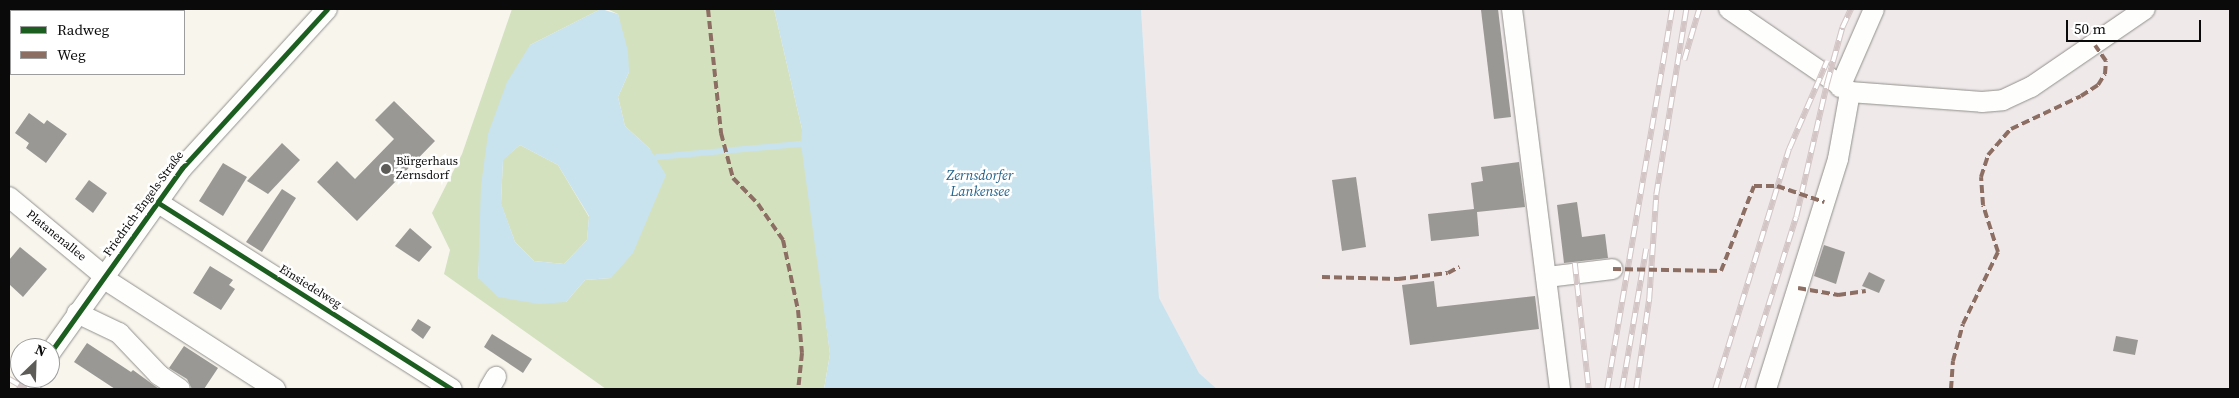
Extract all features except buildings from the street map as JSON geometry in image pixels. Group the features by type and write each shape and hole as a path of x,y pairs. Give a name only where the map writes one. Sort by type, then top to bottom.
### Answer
{"street":[{"name":"Friedrich-Engels-Straße","path":"60,339 157,202 208,136 326,9"},
{"path":"1512,9 1560,389"},
{"path":"1729,9 1845,89 1943,100 2003,100 2060,69 2144,9"},
{"path":"1766,389 1838,159 1845,89 1874,9"},
{"name":"Platanenallee","path":"9,197 103,277 274,389"},
{"name":"Einsiedelweg","path":"157,202 452,389"},
{"path":"1547,277 1613,269"},
{"path":"78,313 119,333 159,375 180,389"}],"shaded area":[{"path":"1141,9 2230,9 2230,389 1217,389 1199,373 1159,299"}],"green space":[{"path":"512,9 601,9 530,45 480,243 478,278 566,302 585,280 611,278 650,149 625,126 618,97 629,72 618,14 607,9 774,9 802,129 830,354 824,389 606,389 444,274 450,250 432,213 462,154"},
{"path":"520,145 558,165 589,217 587,240 564,264 534,261 515,242 501,204 503,159"}],"water":[{"path":"601,9 618,14 628,51 629,72 618,97 625,126 650,149 666,175 633,253 611,278 585,280 566,302 539,304 498,297 478,278 481,186 488,134 507,82 530,45","holes":["520,145 558,165 589,216 587,240 564,264 534,261 515,242 501,203 503,160"]},
{"name":"Zernsdorfer Lankensee","path":"774,9 1141,9 1159,298 1199,373 1217,389 824,389 830,354 801,144 802,129"}],"waterway":[{"path":"657,157 801,144"}],"railway":[{"path":"1607,389 1672,9"},
{"path":"1636,389 1649,299 1656,195 1686,9"},
{"path":"1684,60 1699,9"},
{"path":"1742,389 1796,217 1827,83 1842,28 1851,9"},
{"path":"1715,389 1789,149 1827,61"},
{"path":"1622,389 1646,249"},
{"path":"1575,263 1589,389"},
{"path":"9,379 26,389"}],"marked path":[{"path":"708,9 721,133 733,178 758,204 783,240 798,310 802,353 798,389"},
{"path":"1951,389 1953,361 1963,324 1998,252 1983,205 1981,177 1988,155 2011,129 2081,96 2098,85 2105,74 2106,61 2095,45"},
{"path":"1613,269 1721,271 1754,186 1777,186 1824,202"},
{"path":"1322,277 1398,279 1448,273 1459,267"},
{"path":"1798,288 1838,295 1866,291"}],"cycle path":[{"path":"60,339 182,168 327,9"},
{"path":"157,202 452,389"}],"place":[{"name":"Bürgerhaus Zernsdorf","path":"386,169"}]}
